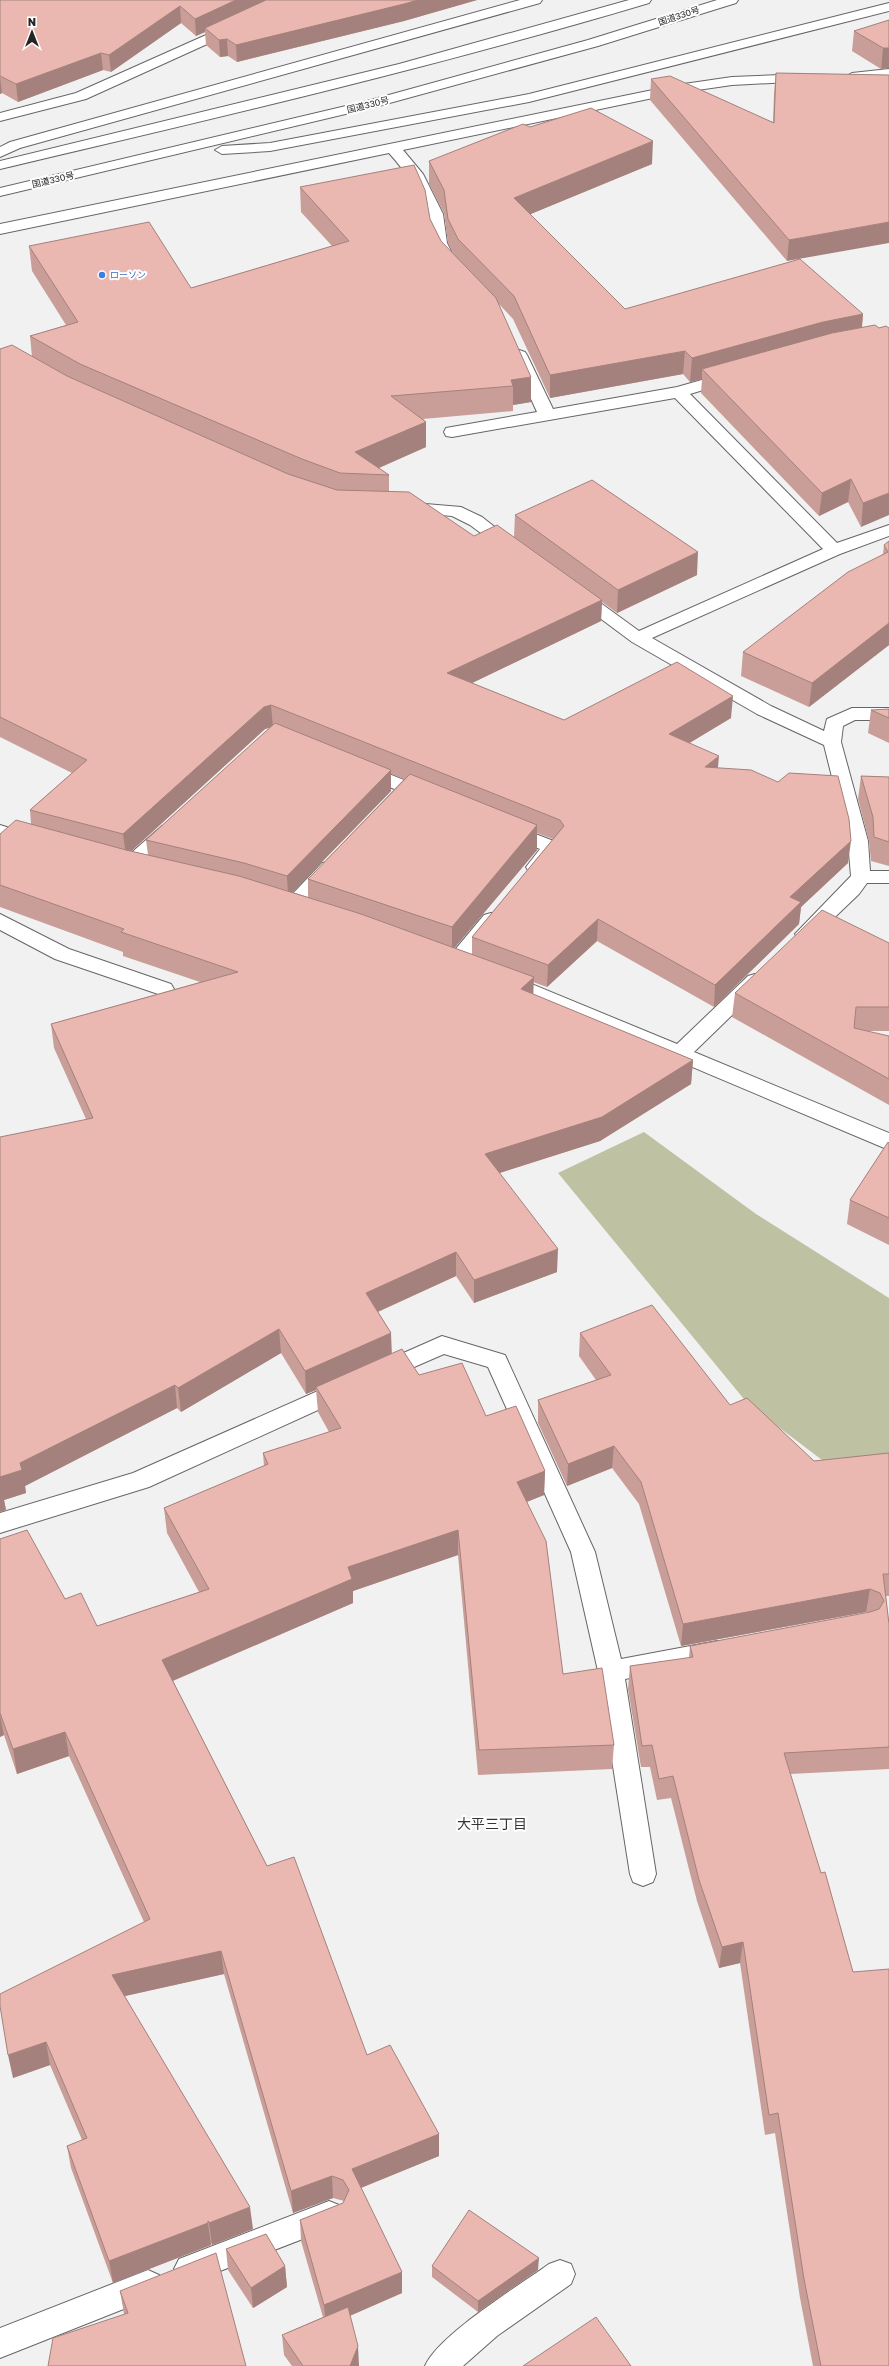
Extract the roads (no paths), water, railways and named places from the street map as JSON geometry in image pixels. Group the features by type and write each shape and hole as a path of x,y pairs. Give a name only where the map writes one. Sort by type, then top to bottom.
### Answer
{"main road":[{"path":"0,154 15,145 535,0"},
{"path":"0,165 306,93 563,25 644,0"},
{"name":"国道330号","path":"0,192 370,104 594,43 731,0"},
{"path":"169,152 270,147 521,100 889,7"},
{"path":"0,117 81,96 243,23"},
{"path":"839,78 889,73"},
{"path":"0,229 677,90 732,81 818,78"},
{"path":"393,148 416,174 435,214 439,243 450,265 461,276"},
{"path":"514,343 546,415"},
{"path":"452,432 678,392 746,373"},
{"path":"678,392 834,550"},
{"path":"389,507 455,511 476,521 526,558"},
{"path":"638,638 834,550 889,530"},
{"path":"564,585 638,638 764,710 832,742"},
{"path":"792,946 852,890 861,876 858,841 838,760 832,742 834,723 852,714 889,714"},
{"path":"350,765 414,791 391,805"},
{"path":"152,871 120,864 181,819"},
{"path":"494,824 552,848 522,884"},
{"path":"0,831 47,845"},
{"path":"292,907 342,856"},
{"path":"861,876 889,877"},
{"path":"272,900 313,913"},
{"path":"502,908 449,960 514,982 679,1054 889,1142"},
{"path":"0,921 62,954 164,989"},
{"path":"679,1054 769,967"},
{"path":"0,1523 140,1480 442,1345 497,1361 583,1552 610,1671 643,1874"},
{"path":"610,1671 742,1647"},
{"path":"0,2343 334,2212"},
{"path":"440,2366 486,2326 560,2274"}],"place":[{"name":"ローソン","path":"102,275"}],"district":[{"name":"大平三丁目","path":"492,1824"}]}
